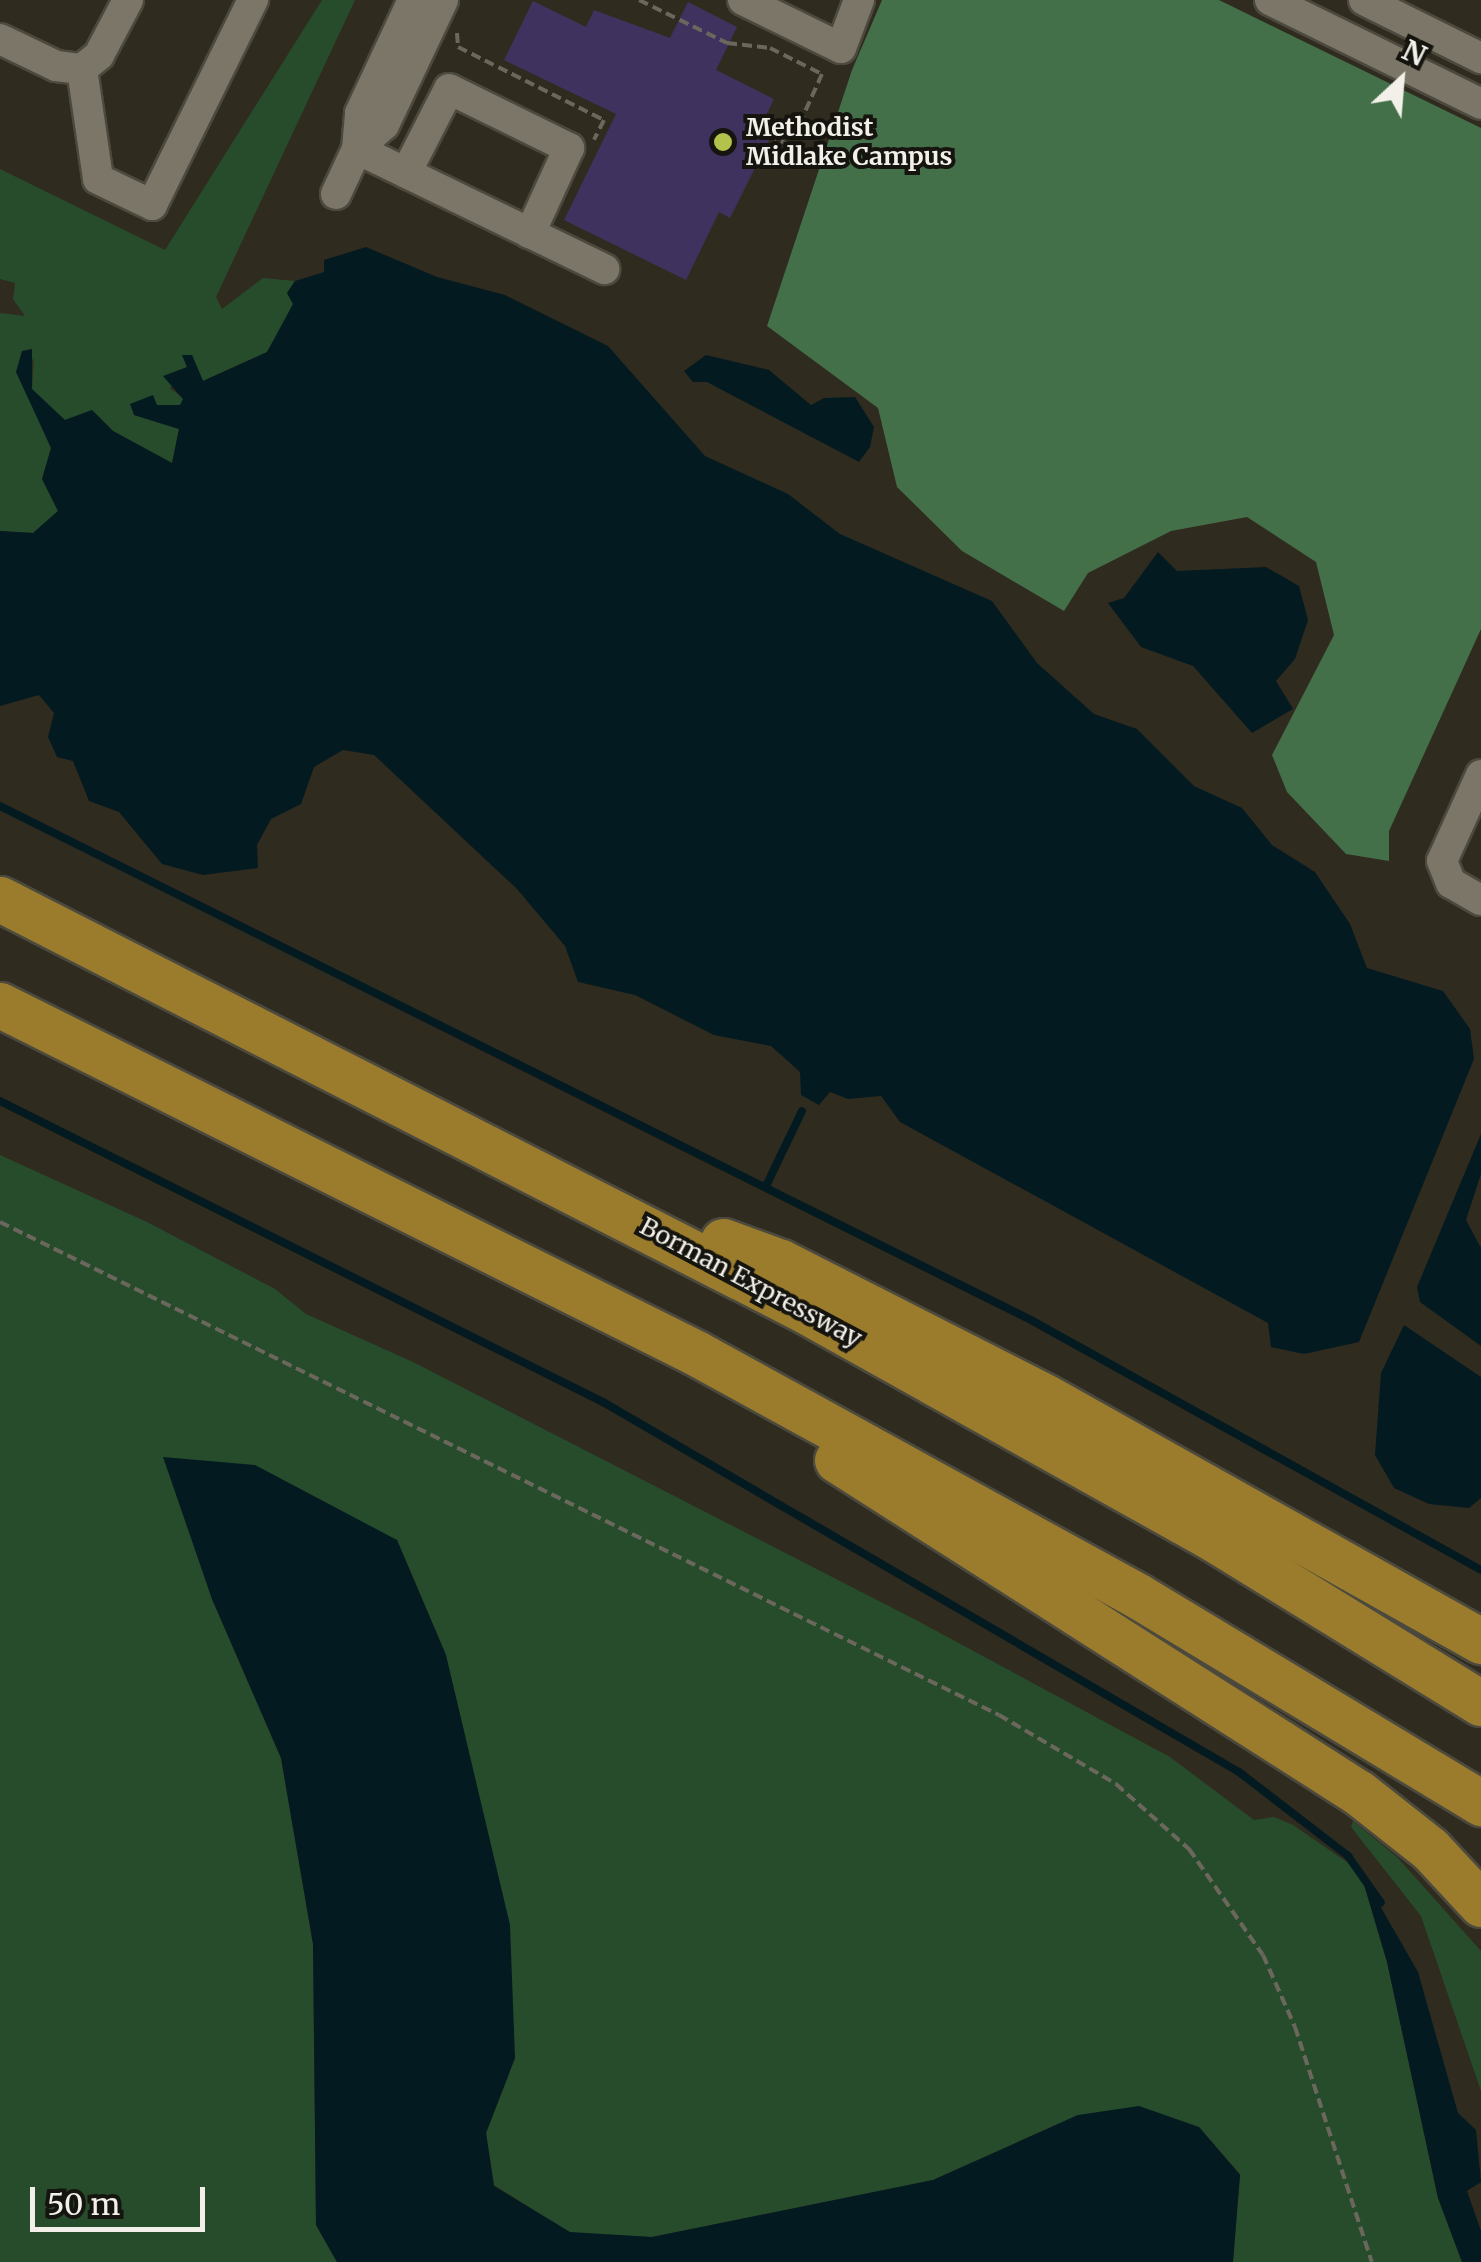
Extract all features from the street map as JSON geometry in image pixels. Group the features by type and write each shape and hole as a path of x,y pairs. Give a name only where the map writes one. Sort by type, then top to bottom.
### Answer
{"highway":[{"name":"Borman Expressway","path":"0,899 572,1187 1033,1434 1481,1702"},
{"path":"0,1005 696,1352 1138,1596 1481,1803"},
{"path":"572,1187 781,1262 1228,1495 1481,1641"},
{"path":"696,1352 840,1463 1360,1793 1430,1849 1481,1904"}],"street":[{"path":"0,38 56,66 82,68 100,55 128,0"},
{"path":"82,68 98,180 152,205 253,0"},
{"path":"336,194 357,149 360,113 412,0"},
{"path":"357,149 384,125 443,0"},
{"path":"744,0 841,48 858,0"},
{"path":"1270,0 1481,104"},
{"path":"1364,0 1481,58"},
{"path":"406,173 449,89 569,148 530,233"},
{"path":"357,149 604,269"},
{"path":"1481,775 1444,852 1445,875 1481,900"}],"path":[{"path":"639,0 727,43 770,48 822,74 790,145 768,135"},
{"path":"0,1222 999,1715 1116,1784 1189,1850 1264,1955 1295,2027 1372,2262"}],"green space":[{"path":"322,0 355,0 216,297 222,309 263,278 295,281 287,293 293,304 278,334 267,352 203,381 192,355 183,356 187,368 170,388 184,399 180,405 134,415 179,429 172,463 113,431 92,410 65,420 32,389 34,357 24,379 51,448 42,479 58,511 33,533 0,531 0,313 25,316 13,299 15,283 0,279 0,169 165,250"},
{"path":"882,0 1219,0 1481,128 1481,629 1389,831 1389,861 1346,854 1287,792 1272,755 1334,635 1316,562 1247,517 1171,531 1088,573 1064,611 962,551 897,487 878,408 767,326 852,70"},
{"path":"0,1155 147,1222 275,1289 306,1314 413,1362 916,1620 1170,1757 1254,1820 1274,1817 1293,1825 1360,1871 1387,1962 1438,2198 1462,2262 1233,2262 1240,2174 1199,2127 1078,2115 933,2180 652,2237 570,2233 494,2185 486,2133 515,2058 446,1655 397,1540 164,1457 212,1599 281,1758 313,1944 316,2225 337,2262 0,2262"},
{"path":"1353,1821 1397,1857 1481,1951 1481,2091 1421,1916 1351,1827"}],"water":[{"path":"366,247 437,277 505,295 608,346 705,456 788,494 840,534 992,601 1037,663 1094,714 1137,729 1194,786 1242,808 1272,845 1315,872 1350,924 1367,968 1443,991 1470,1029 1474,1059 1359,1342 1304,1354 1271,1347 1268,1323 900,1122 881,1096 848,1099 830,1092 819,1105 801,1095 800,1072 771,1046 714,1035 635,995 578,982 565,946 517,889 374,755 343,750 314,767 301,804 271,819 257,845 258,868 203,875 162,864 119,812 89,801 73,761 57,757 48,737 54,713 39,695 0,706 0,531 33,533 58,511 42,479 51,448 16,372 22,351 32,349 32,389 65,420 92,410 113,431 172,463 179,429 134,415 130,404 153,395 157,405 180,405 183,399 163,376 187,367 182,355 192,355 203,381 267,352 293,304 287,293 295,281 324,272 324,260"},
{"path":"706,355 769,370 811,405 824,398 855,397 874,427 870,447 859,462 707,382 693,382 684,371"},
{"path":"1158,552 1177,571 1266,567 1299,586 1308,620 1295,659 1276,681 1293,709 1252,733 1193,666 1141,647 1108,603 1124,598"},
{"path":"1481,1134 1481,1174 1466,1220 1481,1248 1481,1346 1420,1302 1417,1287"},
{"path":"1404,1325 1481,1377 1481,1498 1469,1508 1429,1504 1394,1488 1375,1455 1381,1373"},
{"path":"163,1457 255,1465 397,1540 446,1655 510,1925 515,2058 486,2133 494,2186 570,2232 652,2237 933,2180 1078,2115 1139,2106 1199,2127 1240,2175 1233,2262 337,2262 316,2225 313,1944 281,1758 212,1599"},
{"path":"1360,1871 1418,1972 1458,2113 1476,2130 1481,2182 1467,2191 1481,2231 1481,2262 1462,2262 1438,2198 1387,1962"}],"building":[{"name":"Methodist Midlake Campus","path":"533,1 586,27 594,10 670,38 688,2 737,27 716,70 774,99 757,134 769,140 730,218 719,212 686,280 564,220 616,114 504,60"}],"waterway":[{"path":"0,806 1031,1320 1481,1570"},
{"path":"0,1101 603,1402 1239,1772 1348,1856 1381,1903"},
{"path":"766,1186 802,1111"}],"place":[{"name":"Methodist Midlake Campus","path":"723,142"}]}
